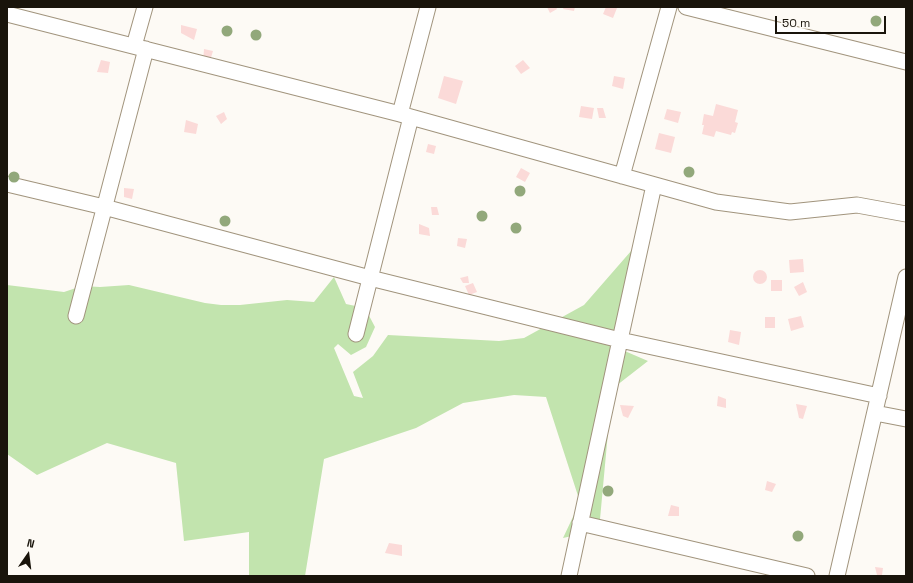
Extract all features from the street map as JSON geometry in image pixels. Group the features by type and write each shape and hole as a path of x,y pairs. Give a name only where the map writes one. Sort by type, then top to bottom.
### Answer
{"street":[{"path":"76,316 104,207 140,47 145,7"},
{"path":"356,334 406,115 428,7"},
{"path":"622,176 669,7"},
{"path":"686,7 906,62"},
{"path":"7,14 406,115 716,202 790,212 857,205 906,214"},
{"path":"7,184 104,207 370,278 620,340 878,396"},
{"path":"569,576 654,185"},
{"path":"837,576 906,277"},
{"path":"875,413 906,419"},
{"path":"580,523 807,576"}],"green space":[{"path":"645,235 638,298 620,349 648,361 612,389 599,530 563,538 580,502 546,397 514,395 463,403 416,428 324,459 305,576 249,576 249,532 184,541 176,463 107,443 37,475 7,454 7,285 64,292 82,286 100,287 129,285 205,303 240,305 287,300 314,302 334,277 346,304 365,308 375,327 366,347 351,355 338,344 334,348 354,396 363,398 353,372 373,356 388,335 499,341 524,338 584,305"}],"building":[{"path":"547,7 556,7 557,9 550,13"},
{"path":"564,7 575,7 574,11 563,9"},
{"path":"606,7 617,8 613,18 603,14"},
{"path":"181,25 197,29 194,40 181,33"},
{"path":"204,49 213,51 209,64 203,62"},
{"path":"101,60 110,62 108,73 97,72"},
{"path":"523,60 530,68 521,74 515,66"},
{"path":"444,76 463,81 456,104 438,98"},
{"path":"614,76 625,78 623,89 612,86"},
{"path":"716,104 738,110 735,122 738,123 735,133 732,132 731,135 716,131 714,137 702,134 704,114 713,116"},
{"path":"581,106 594,108 592,119 579,117"},
{"path":"597,108 603,108 606,118 599,118"},
{"path":"667,109 681,112 678,123 664,119"},
{"path":"224,112 227,119 221,124 216,116"},
{"path":"186,120 198,124 196,134 184,132"},
{"path":"659,133 675,137 671,153 655,149"},
{"path":"428,144 436,146 434,154 426,152"},
{"path":"521,168 530,173 525,182 516,177"},
{"path":"124,188 134,189 132,199 124,197"},
{"path":"431,207 437,207 439,215 432,215"},
{"path":"419,224 429,228 430,236 419,234"},
{"path":"458,238 467,239 465,248 457,246"},
{"path":"803,259 804,272 790,273 789,260"},
{"path":"757,270 763,270 767,274 767,280 763,284 757,284 753,280 753,274"},
{"path":"468,276 469,283 463,283 460,278"},
{"path":"771,280 782,280 782,291 771,291"},
{"path":"803,282 807,292 799,296 794,287"},
{"path":"473,283 477,292 469,295 465,286"},
{"path":"801,316 804,327 791,331 788,319"},
{"path":"765,317 775,317 775,328 765,328"},
{"path":"730,330 741,332 739,345 728,342"},
{"path":"718,396 726,399 726,408 717,406"},
{"path":"796,404 807,406 803,419 799,418"},
{"path":"620,405 634,406 628,418 623,416"},
{"path":"767,481 776,484 772,492 765,490"},
{"path":"671,505 679,507 679,516 668,516"},
{"path":"389,543 402,545 402,556 385,553"},
{"path":"875,567 883,568 882,575 877,575"}]}
